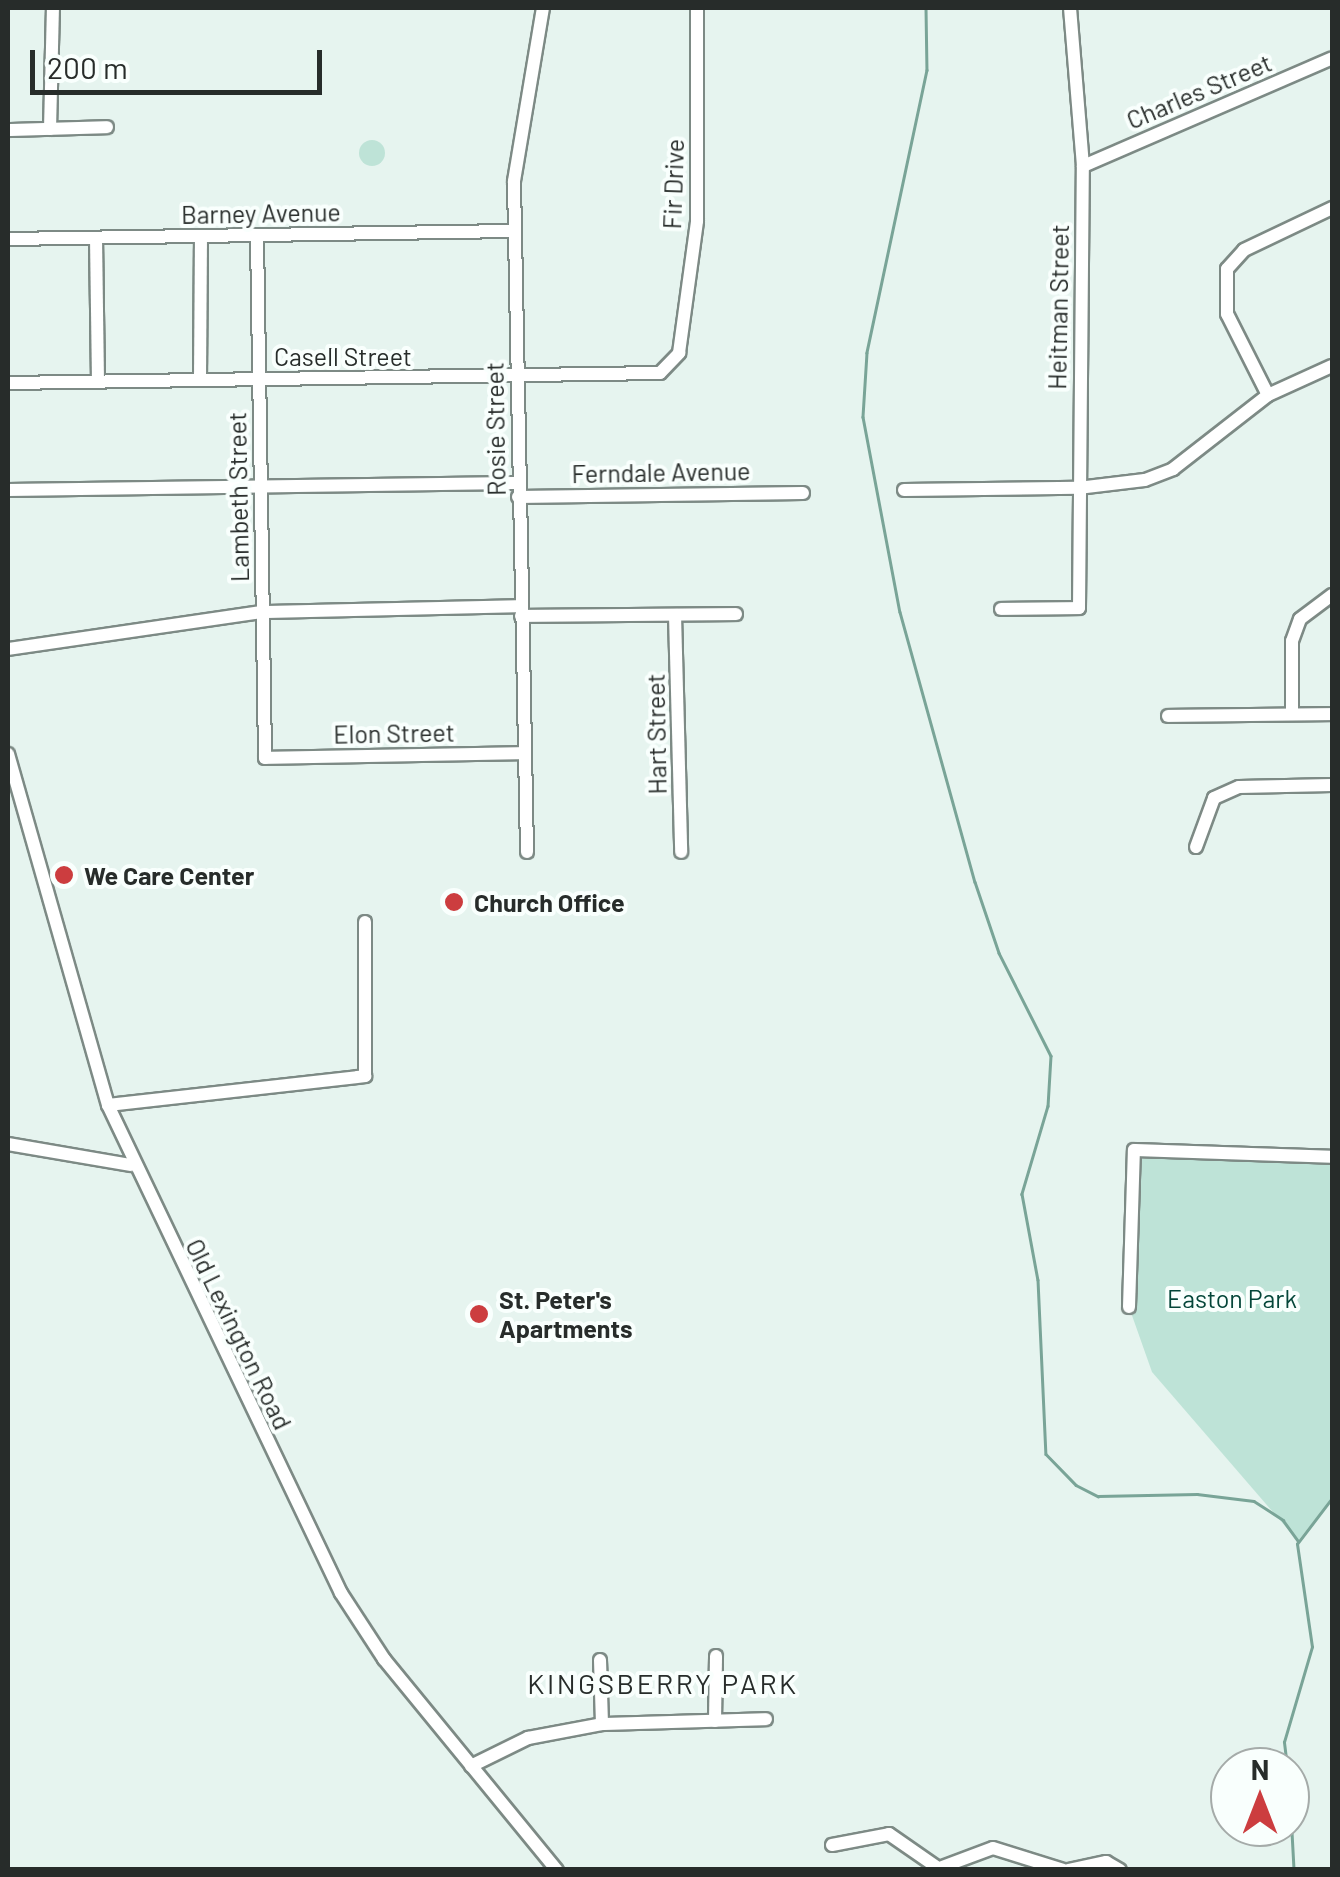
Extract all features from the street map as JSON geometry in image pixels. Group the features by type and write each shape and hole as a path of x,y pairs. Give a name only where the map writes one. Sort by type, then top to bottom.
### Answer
{"street":[{"path":"50,128 52,8"},
{"name":"Rosie Street","path":"527,852 514,232 516,156 543,8"},
{"name":"Fir Drive","path":"676,361 697,222 697,8"},
{"name":"Heitman Street","path":"1001,609 1079,608 1083,166 1070,8"},
{"name":"Charles Street","path":"1083,166 1332,58"},
{"path":"8,130 106,127"},
{"path":"1268,394 1227,314 1228,269 1244,250 1332,208"},
{"name":"Barney Avenue","path":"8,238 514,232"},
{"path":"200,379 202,236"},
{"name":"Lambeth Street","path":"256,236 265,758"},
{"path":"96,238 98,382"},
{"name":"Casell Street","path":"8,383 660,373 676,361"},
{"path":"904,490 1078,488 1145,480 1173,469 1268,394 1332,366"},
{"name":"Ferndale Avenue","path":"8,490 260,487 803,493"},
{"path":"1292,714 1292,641 1300,618 1332,595"},
{"path":"8,649 262,612 736,614"},
{"name":"Hart Street","path":"675,615 681,852"},
{"path":"1168,716 1332,714"},
{"name":"Elon Street","path":"265,758 524,753"},
{"name":"Old Lexington Road","path":"8,754 108,1105 132,1165 340,1593 384,1659 558,1870"},
{"path":"1196,847 1214,798 1239,788 1332,785"},
{"path":"108,1105 365,1076 364,922"},
{"path":"8,1144 132,1165"},
{"path":"1129,1307 1134,1150 1332,1157"},
{"path":"715,1721 716,1656"},
{"path":"600,1660 602,1724"},
{"path":"471,1766 528,1738 602,1724 766,1719"},
{"path":"832,1845 890,1834 941,1868 993,1848 1066,1870 1106,1862 1120,1870"}],"green space":[{"path":"372,140 381,144 385,153 381,162 372,166 363,162 359,153 363,144"},
{"name":"Easton Park","path":"1134,1150 1332,1157 1332,1498 1298,1541 1152,1372 1129,1307"}],"waterway":[{"path":"926,8 927,70 867,353 863,417 900,612 975,882 999,953 1051,1056 1048,1106 1022,1194 1038,1280 1046,1454 1076,1485 1098,1496 1197,1494 1254,1501 1283,1520 1298,1541"},
{"path":"1285,1747 1312,1647 1297,1544 1332,1498"},
{"path":"1293,1847 1294,1870"}],"place":[{"name":"We Care Center","path":"64,875"},
{"name":"Church Office","path":"454,902"},
{"name":"St. Peter's Apartments","path":"479,1314"}],"district":[{"name":"KINGSBERRY PARK","path":"663,1683"}]}
